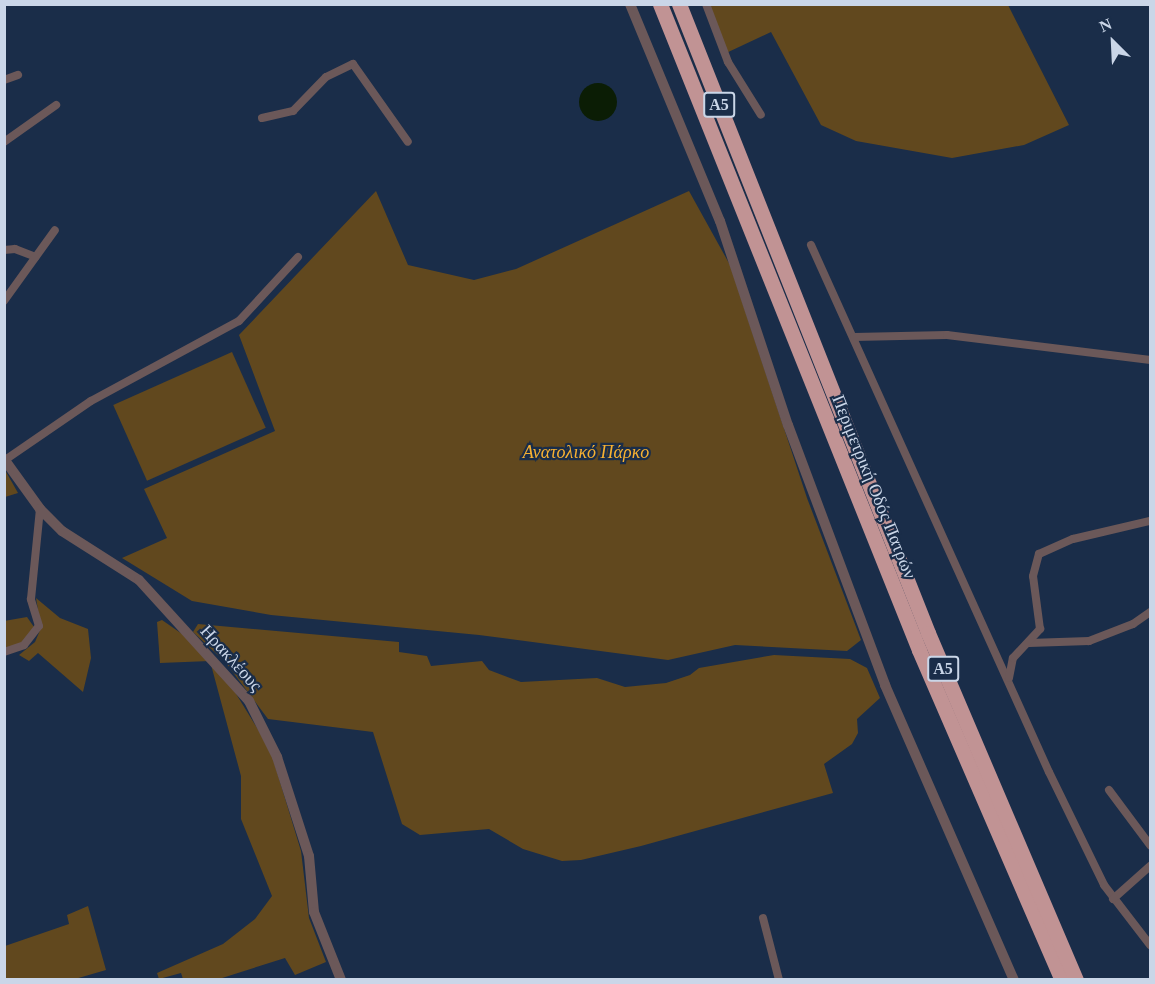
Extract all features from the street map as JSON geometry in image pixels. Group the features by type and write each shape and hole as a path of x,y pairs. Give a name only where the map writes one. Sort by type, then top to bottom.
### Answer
{"highway":[{"name":"Περιμετρική Οδός Πατρών","path":"660,4 919,650 1062,980"},
{"name":"Περιμετρική Οδός Πατρών","path":"679,4 911,591 1076,980"}],"street":[{"path":"630,4 720,221 788,425 885,685 1014,980"},
{"path":"706,4 728,62 761,115"},
{"path":"262,118 293,111 326,76 353,64 408,142"},
{"path":"4,80 18,75"},
{"path":"4,142 56,105"},
{"path":"4,301 55,230"},
{"path":"811,245 1049,772 1113,899 1150,945"},
{"path":"4,250 15,249 36,257"},
{"path":"5,460 91,401 239,321 298,257"},
{"path":"854,337 947,335 1150,360"},
{"name":"Ηρακλέους","path":"5,460 40,509 62,531 139,580 249,701 277,757 309,856 314,912 341,980"},
{"path":"4,652 24,645 39,626 31,599 40,509"},
{"path":"1011,686 1010,664 1036,637 1042,620 1033,576 1039,554 1073,539 1150,522"},
{"path":"1029,644 1089,640 1133,624 1150,612"},
{"path":"1109,790 1150,845"},
{"path":"1113,899 1150,866"},
{"path":"764,918 778,980"}],"green space":[{"path":"707,5 1008,5 1069,125 1024,145 952,158 856,141 821,125 771,32 724,54"},
{"name":"Ανατολικό Πάρκο","path":"376,191 408,265 474,280 516,269 689,191 730,265 807,498 861,640 847,651 735,645 668,660 479,635 271,615 192,601 122,558 167,538 144,489 275,431 239,335"},
{"path":"232,352 266,428 147,481 113,405"},
{"path":"5,470 18,493 4,497"},
{"path":"36,598 60,618 88,629 91,658 83,692 38,653 29,661 19,655 35,642 41,628"},
{"path":"27,617 34,627 27,640 5,650 4,621"},
{"path":"162,620 185,636 210,660 230,684 270,749 301,851 309,918 326,962 295,975 285,958 219,979 183,979 181,973 159,979 157,973 223,944 255,919 272,896 241,819 241,776 210,661 160,663 157,622"},
{"path":"198,624 399,642 399,652 427,656 431,666 482,661 489,670 521,682 597,678 625,687 666,683 690,675 699,668 774,655 850,659 867,668 880,698 857,719 858,733 852,744 824,764 833,793 641,846 581,860 562,861 523,849 489,829 420,835 402,824 373,732 268,719 226,663 193,632"},
{"path":"88,906 106,970 75,979 5,979 5,946 69,924 67,915"}],"shaded area":[{"path":"598,83 612,88 617,102 612,116 598,121 584,116 579,102 584,88"}]}
